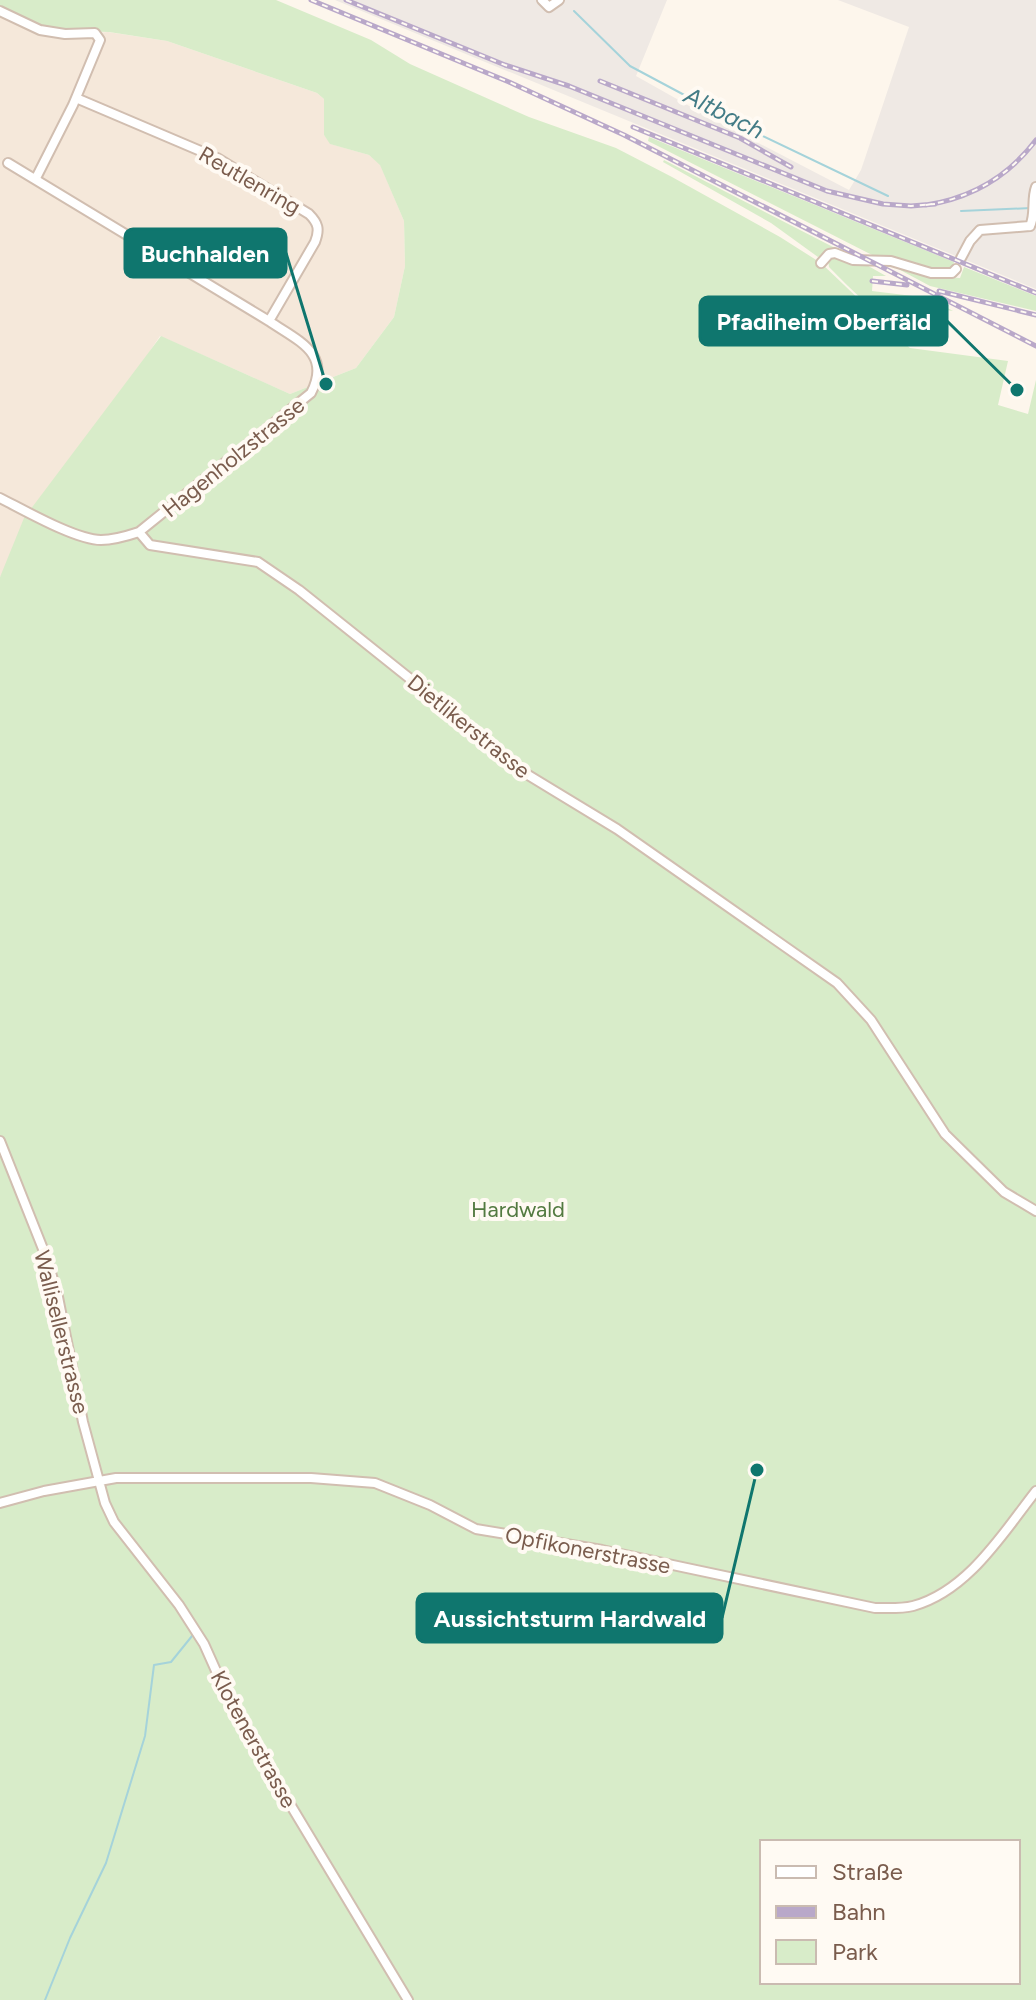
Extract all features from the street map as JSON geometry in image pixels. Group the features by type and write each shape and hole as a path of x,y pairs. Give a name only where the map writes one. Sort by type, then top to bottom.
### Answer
{"street":[{"path":"542,0 549,7 559,0"},
{"path":"0,11 40,30 65,34 95,33 100,40 76,98 36,178"},
{"name":"Reutlenring","path":"76,98 217,158 309,214 317,223 319,232 315,242 269,321"},
{"name":"Hagenholzstrasse","path":"8,163 269,321 308,348 319,365 311,393 139,532"},
{"path":"961,258 980,230 1033,227 1032,201 1036,187"},
{"path":"821,263 829,254 835,253 853,260 891,261 935,274 952,273 956,269"},
{"path":"0,498 71,531 99,540 118,539 139,532"},
{"name":"Dietlikerstrasse","path":"139,532 150,545 258,562 299,590 463,721 510,764 617,829 837,983 871,1020 945,1134 1004,1192 1036,1211"},
{"name":"Wallisellerstrasse","path":"0,1141 47,1259 99,1481"},
{"name":"Opfikonerstrasse","path":"0,1503 99,1481 171,1477 311,1478 375,1483 430,1505 476,1529 602,1550 884,1608 912,1606 958,1582 982,1558 1036,1491"},
{"name":"Klotenerstrasse","path":"99,1481 114,1522 179,1605 204,1644 234,1711 408,2000"}],"shaded area":[{"path":"335,0 667,0 636,76 849,190 861,170 909,27 838,0 1036,0 1036,289"},
{"path":"0,11 95,33 108,32 167,41 317,93 324,99 324,135 331,144 369,155 380,164 404,221 405,266 394,317 356,368 290,394 160,336 0,577"}],"green space":[{"name":"Hardwald","path":"0,0 276,0 371,40 410,64 529,117 616,148 672,177 821,263 910,348 1008,361 998,405 1028,414 1036,380 1036,2000 0,2000 0,577 24,518 161,336 290,394 356,368 394,317 405,266 404,221 380,165 369,155 330,144 324,135 324,99 317,93 167,41 109,32 40,30 0,11"},
{"path":"649,137 954,262 952,270 936,271 878,258 648,141"},
{"path":"664,160 835,248 818,257 771,223"},
{"path":"835,257 846,262 863,263 886,276 873,276 872,291 929,298 953,311 919,307 893,319 887,317 860,297 829,267 828,260"},
{"path":"889,264 931,276 960,278 964,267 1036,296 1036,311 930,286"}],"waterway":[{"name":"Altbach","path":"574,11 630,66 748,129 888,196"},
{"name":"Altbach","path":"961,211 1031,208"},
{"path":"45,2000 106,1863 145,1736 154,1665 171,1662 192,1636"}],"railway":[{"path":"311,0 509,82 624,135 1036,346"},
{"path":"346,0 827,191 883,204 935,204"},
{"path":"600,81 740,138 791,167"},
{"path":"633,127 1036,293"},
{"path":"926,205 958,197 987,184 1013,165 1036,140"},
{"path":"872,281 907,285"},
{"path":"939,291 1036,315"}],"place":[{"name":"Buchhalden","path":"326,384"},
{"name":"Pfadiheim Oberfäld","path":"1017,390"},
{"name":"Aussichtsturm Hardwald","path":"757,1470"}]}
